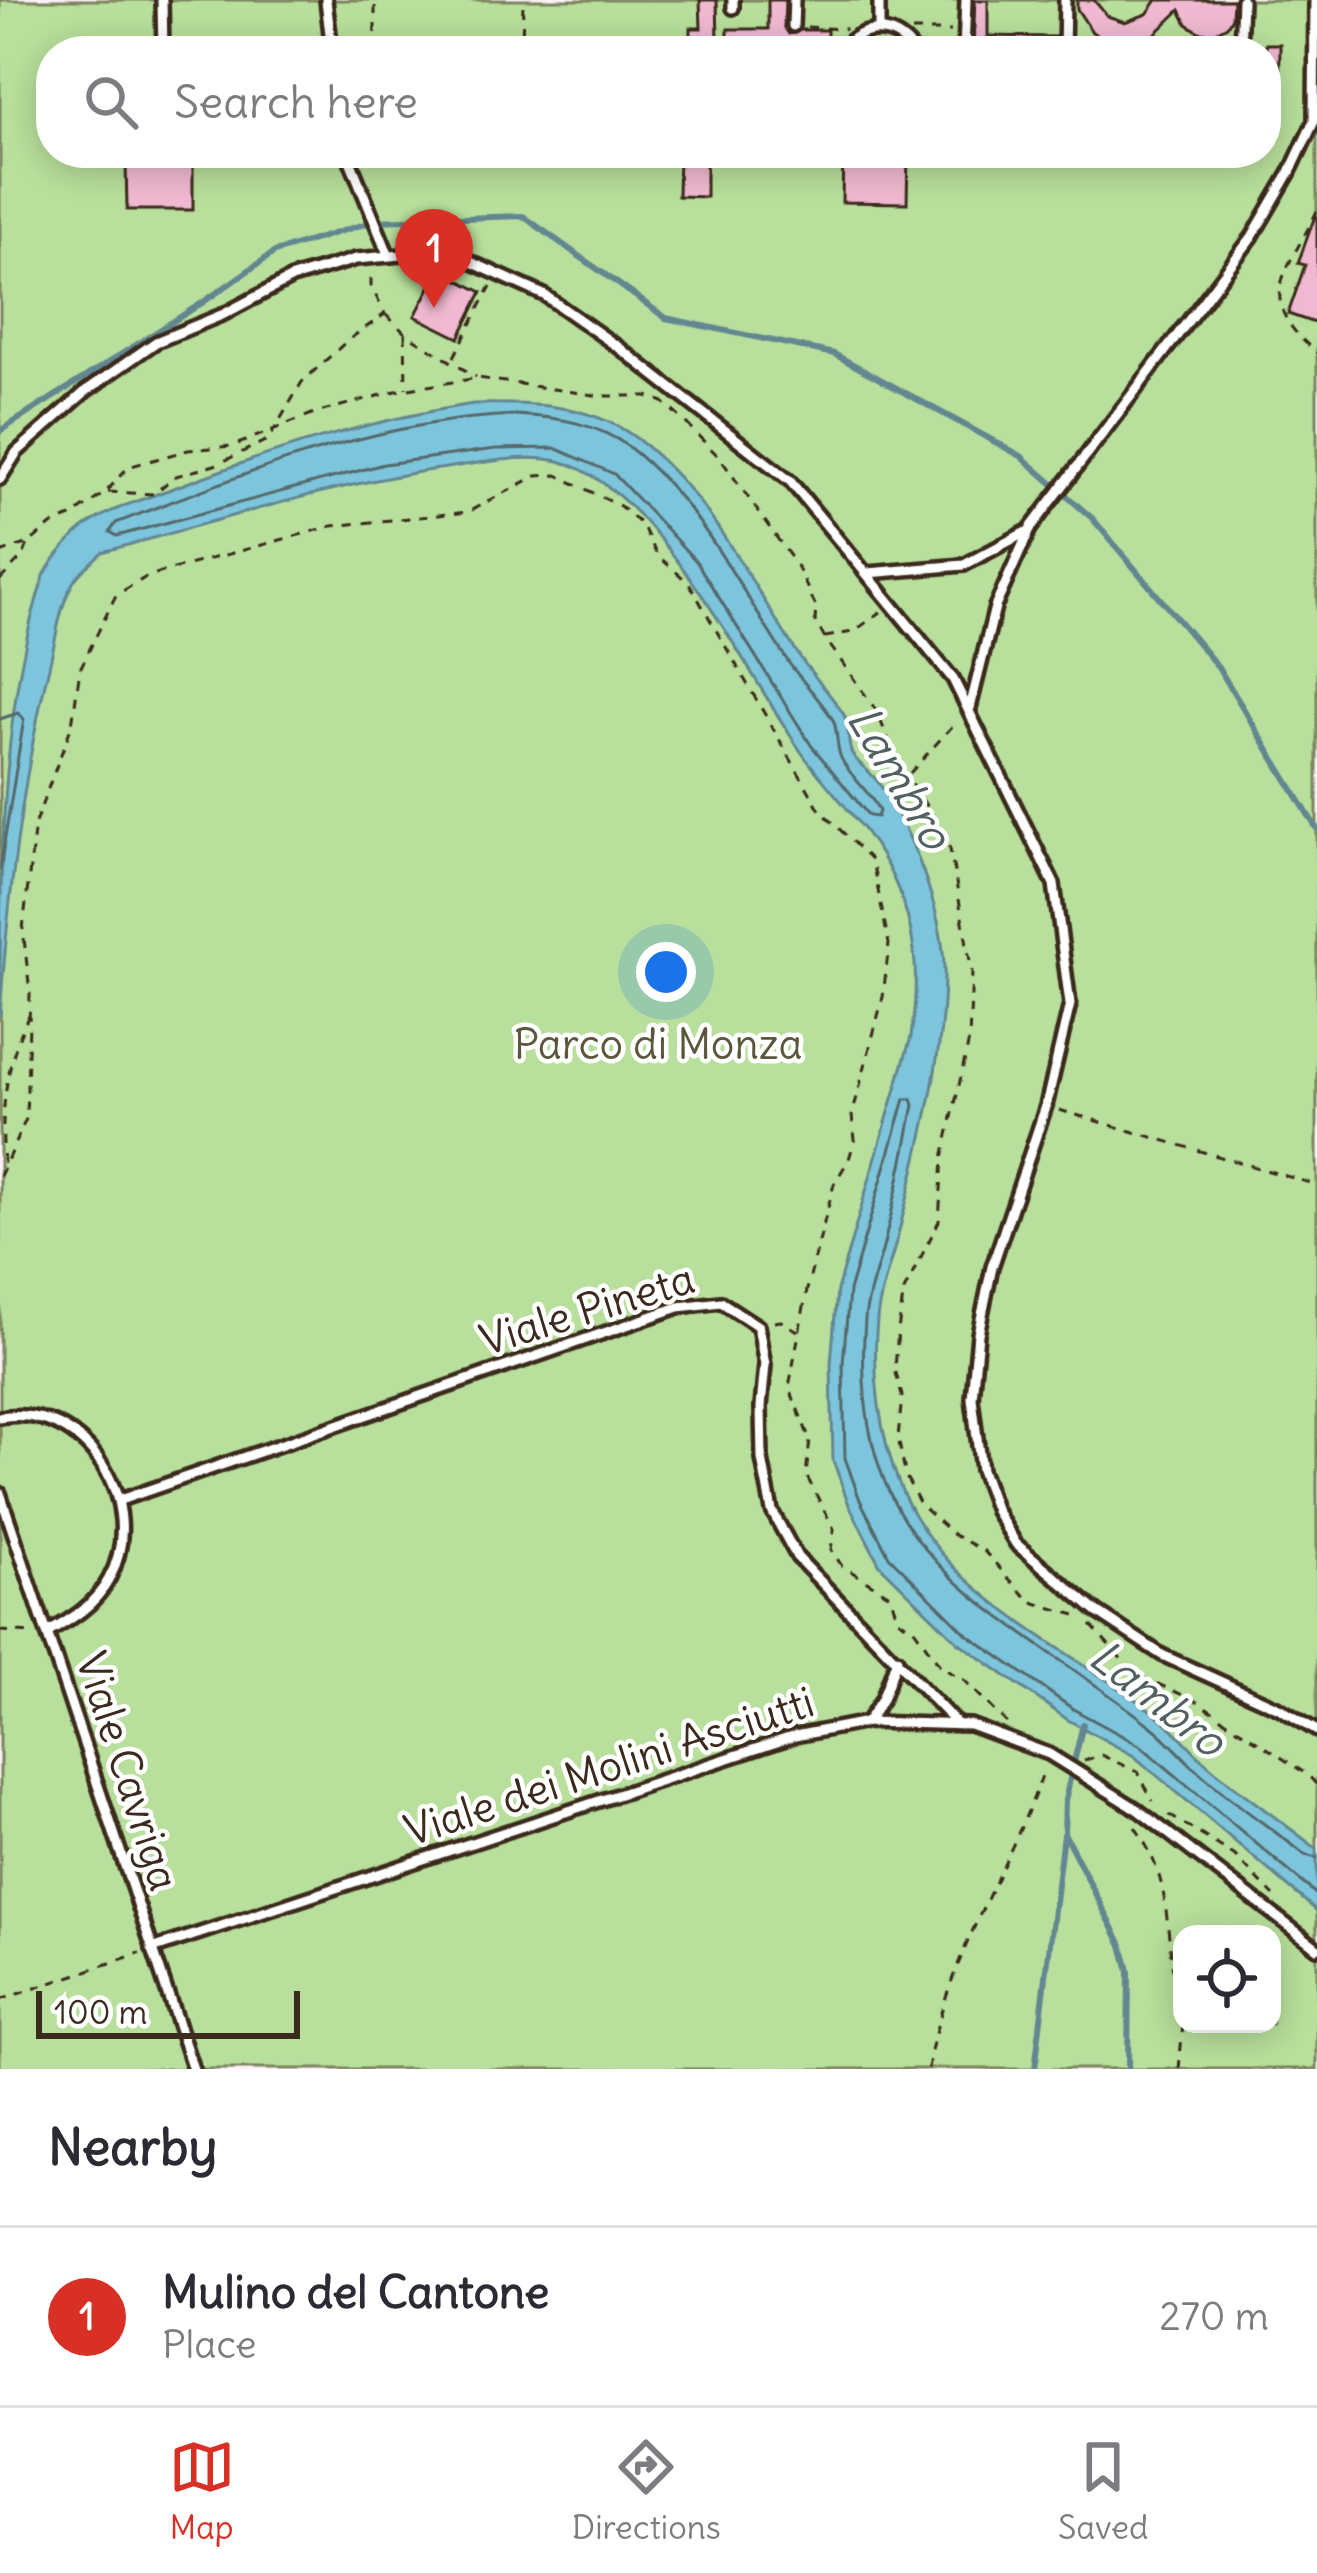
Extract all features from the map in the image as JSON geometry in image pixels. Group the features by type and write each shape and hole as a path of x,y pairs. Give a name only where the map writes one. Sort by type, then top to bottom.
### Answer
{"lane":[{"path":"162,0 163,36"},
{"path":"326,0 330,36"},
{"path":"794,0 794,26"},
{"path":"879,0 879,30"},
{"path":"964,36 966,0"},
{"path":"1064,36 1065,0"},
{"path":"1241,36 1242,0"},
{"path":"970,709 995,607 1030,529 1252,237 1290,172 1314,121 1315,0"},
{"path":"858,36 879,30 896,36"},
{"path":"353,168 388,254"},
{"path":"0,478 16,452 34,436 86,391 156,342 224,314 292,278 356,259 425,253 471,262 544,295 621,349 790,482 952,679 1054,884 1070,1004 1046,1106 992,1267 978,1334 972,1398 975,1442 996,1510 1016,1544 1097,1612 1162,1654 1279,1708 1317,1731"},
{"path":"868,573 964,565 1030,529"},
{"name":"Viale Pineta","path":"120,1499 679,1307 722,1302 758,1326"},
{"path":"758,1326 765,1365 760,1407 762,1459 772,1511 797,1558 958,1725"},
{"path":"0,1417 12,1414 48,1421 80,1438 105,1466 120,1499 123,1527 109,1580 92,1602 47,1633"},
{"name":"Viale Cavriga","path":"0,1493 193,2069"},
{"path":"867,1722 882,1699 897,1659"},
{"name":"Viale dei Molini Asciutti","path":"152,1949 795,1736 867,1722 970,1725 1049,1754 1227,1876 1317,1948"}],"path":[{"path":"375,0 375,36"},
{"path":"523,36 524,0"},
{"path":"794,26 964,31"},
{"path":"1317,212 1286,268 1279,305 1283,321 1317,353"},
{"path":"371,274 385,314 405,333 478,378"},
{"path":"452,360 497,274"},
{"path":"106,492 153,494 176,476 218,464 269,439 302,382 385,314"},
{"path":"405,333 406,389"},
{"path":"0,553 29,543 106,492 128,467 188,450 233,446 276,427 406,389 478,378 601,396 646,396 663,402 720,458 780,540 816,607 815,621 824,638 876,710 887,740 950,849 972,972 969,1040 954,1095 939,1220 904,1291 898,1330 895,1369 902,1396 898,1438 907,1478 921,1506 954,1535 984,1551 1035,1603 1088,1620 1103,1643 1134,1673 1198,1702 1317,1785"},
{"path":"0,1176 26,1119 30,1013 23,929 35,823 72,724 80,669 116,595 148,576 332,526 468,512 536,476 557,475 620,506 642,525 657,555 689,583 820,810 872,861 880,885 889,944 883,998 852,1116 855,1139 834,1184 789,1388 810,1440 806,1474 833,1529 831,1550 842,1566 890,1595 898,1619 916,1630 941,1667 964,1680 1015,1731"},
{"path":"0,580 29,543"},
{"path":"824,638 853,632 893,603"},
{"path":"908,776 942,733 970,709"},
{"path":"5,1166 2,1135 9,1070 15,1042 30,1013"},
{"path":"1046,1106 1317,1185"},
{"path":"758,1326 781,1321 799,1332"},
{"path":"0,1631 47,1633"},
{"path":"928,2069 932,2042 962,1957 1049,1754"},
{"path":"1074,1767 1101,1755 1138,1772 1156,1807 1234,1855 1283,1905"},
{"path":"1131,1822 1158,1865 1166,1891 1173,1968"},
{"path":"0,2000 152,1949"},
{"path":"1179,2069 1182,2033"}],"green space":[{"name":"Parco di Monza","path":"0,0 1317,0 1317,2069 0,2069"}],"water":[{"path":"473,404 537,405 579,412 636,438 707,512 800,657 842,712 852,754 878,782 913,845 938,921 944,967 930,1098 877,1319 879,1404 900,1486 920,1524 977,1589 1158,1716 1218,1773 1317,1849 1317,1911 1134,1756 1068,1720 958,1642 880,1565 849,1505 833,1460 831,1364 837,1290 911,1037 912,936 901,897 874,844 802,753 692,580 621,497 584,471 546,459 521,458 402,475 102,552 76,578 67,596 41,702 18,836 0,1017 2,850 11,735 29,626 44,576 59,554 99,518 213,473 359,428"}],"building":[{"path":"700,0 717,0 718,36 691,36 691,28 701,28"},
{"path":"768,0 785,0 784,27 789,34 827,30 827,36 728,36 728,29 768,29"},
{"path":"975,0 988,0 988,36 974,36"},
{"path":"1077,0 1094,0 1107,16 1125,22 1147,14 1157,0 1233,0 1227,26 1214,33 1199,32 1187,24 1180,10 1153,36 1098,36 1077,9"},
{"path":"126,168 193,168 193,210 127,210"},
{"path":"679,168 706,168 706,197 678,196"},
{"path":"843,168 908,168 907,203 842,202"},
{"path":"1315,216 1317,324 1288,314 1305,265 1298,263"},
{"path":"439,270 482,292 459,338 415,316"}],"waterway":[{"path":"0,431 275,252 374,221 523,216 666,318 834,354 1021,456 1092,518 1218,667 1317,829"},
{"path":"1083,1724 1065,1800 1064,1833 1122,1945 1129,1971 1128,2069"},
{"path":"1035,2069 1063,1834"}],"place":[{"name":"Mulino del Cantone","path":"434,308"}],"water label":[{"name":"Lambro","path":"900,777"},
{"name":"Lambro","path":"1158,1698"}]}
